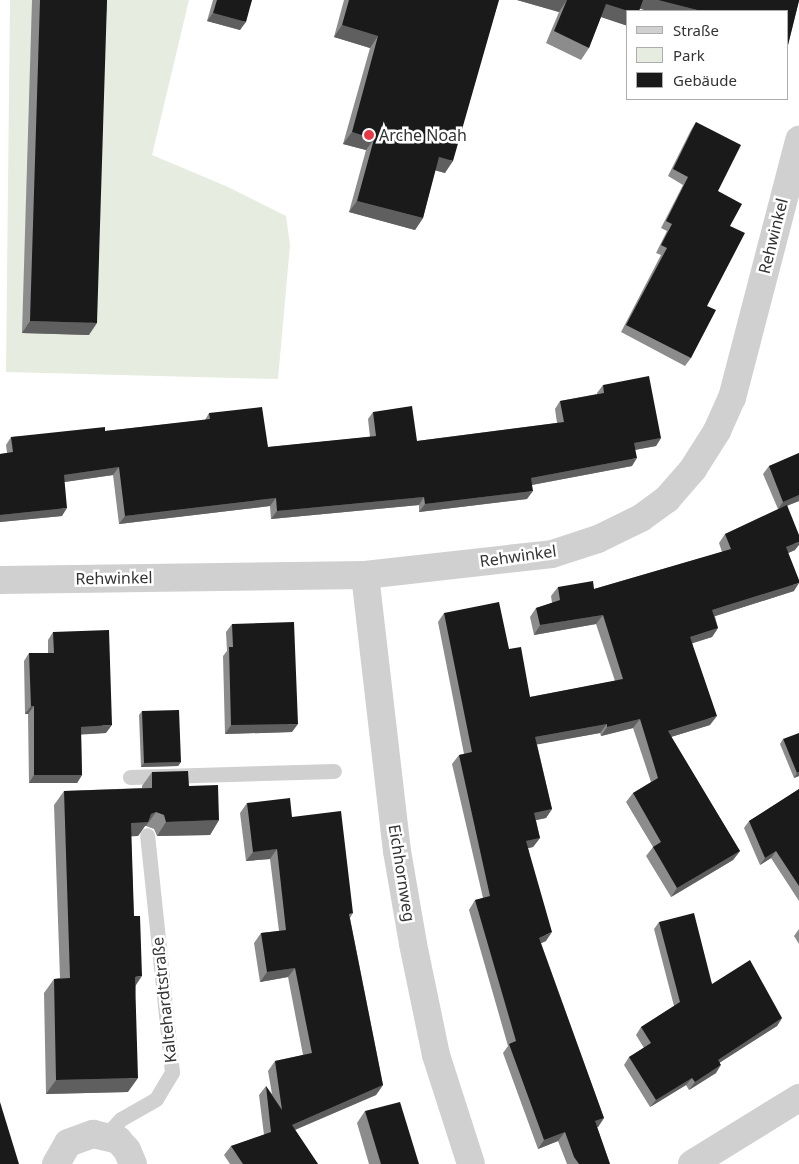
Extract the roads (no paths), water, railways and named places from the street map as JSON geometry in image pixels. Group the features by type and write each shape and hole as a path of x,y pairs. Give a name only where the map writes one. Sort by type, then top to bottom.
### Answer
{"street":[{"name":"Rehwinkel","path":"0,580 365,575 552,554 598,540 641,518 668,499 693,469 717,431 732,398 799,140"},
{"name":"Eichhornweg","path":"365,575 397,851 415,953 436,1055 471,1164"},
{"path":"692,1164 726,1155 799,1098"},
{"path":"56,1164 68,1143 80,1136 106,1135 127,1150 134,1164"}],"lane":[{"path":"130,777 334,771"},
{"name":"Kaltehardtstraße","path":"106,1135 121,1119 156,1099 172,1072 147,835"}],"place":[{"name":"Arche Noah","path":"369,135"}]}
